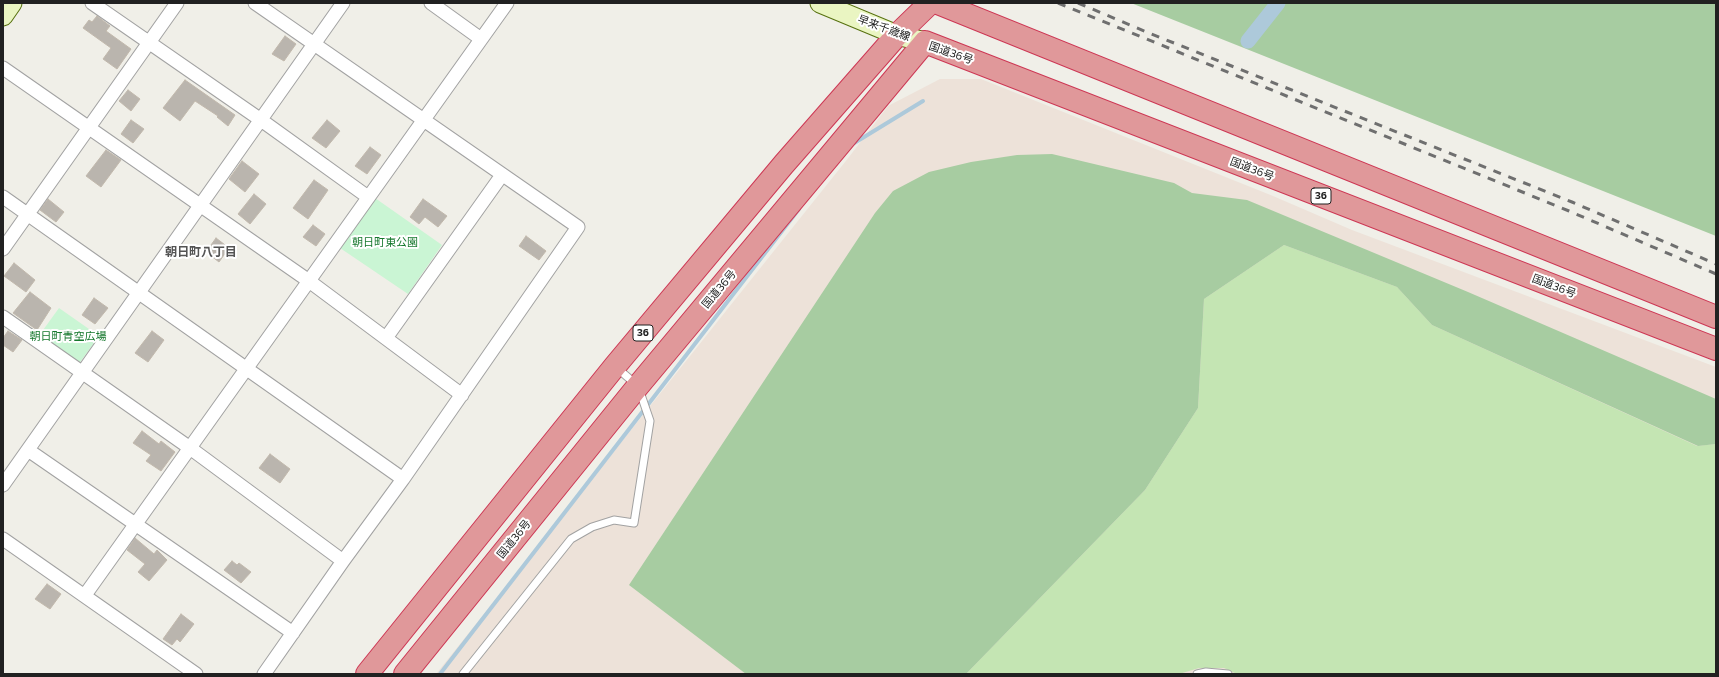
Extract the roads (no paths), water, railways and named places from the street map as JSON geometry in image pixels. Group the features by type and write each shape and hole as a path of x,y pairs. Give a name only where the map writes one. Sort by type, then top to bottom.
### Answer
{"highway":[{"name":"36","path":"367,674 615,366 784,164 897,35 931,3"},
{"name":"36","path":"925,42 931,3"},
{"path":"938,3 1716,317"},
{"name":"国道36号","path":"405,674 638,386 925,42 1716,349"}],"main road":[{"path":"3,16 12,3"},
{"name":"早来千歳線","path":"820,3 897,35 925,42"}],"street":[{"path":"92,3 261,120 368,198"},
{"path":"3,248 177,3"},
{"path":"255,3 578,227 403,479 343,561 264,674"},
{"path":"3,486 343,3"},
{"path":"431,3 481,39"},
{"path":"85,595 507,3"},
{"path":"3,68 309,281 462,395"},
{"path":"386,338 502,175"},
{"path":"3,197 403,479"},
{"path":"3,317 190,448 343,561"},
{"path":"28,450 293,633"},
{"path":"3,539 196,674"}],"lane":[{"path":"463,674 571,539 592,526 614,520 634,523 650,421 638,386 615,366"},
{"path":"1197,674 1206,672 1228,674"}],"waterway":[{"path":"1248,41 1278,3"},
{"path":"851,145 923,101"},
{"path":"440,674 799,209"}],"railway":[{"path":"1058,3 1569,211 1716,274"},
{"path":"1078,3 1149,33 1572,202 1716,264"}],"district":[{"name":"朝日町八丁目","path":"201,252"}],"park label":[{"name":"朝日町東公園","path":"385,242"},
{"name":"朝日町青空広場","path":"68,336"}]}
